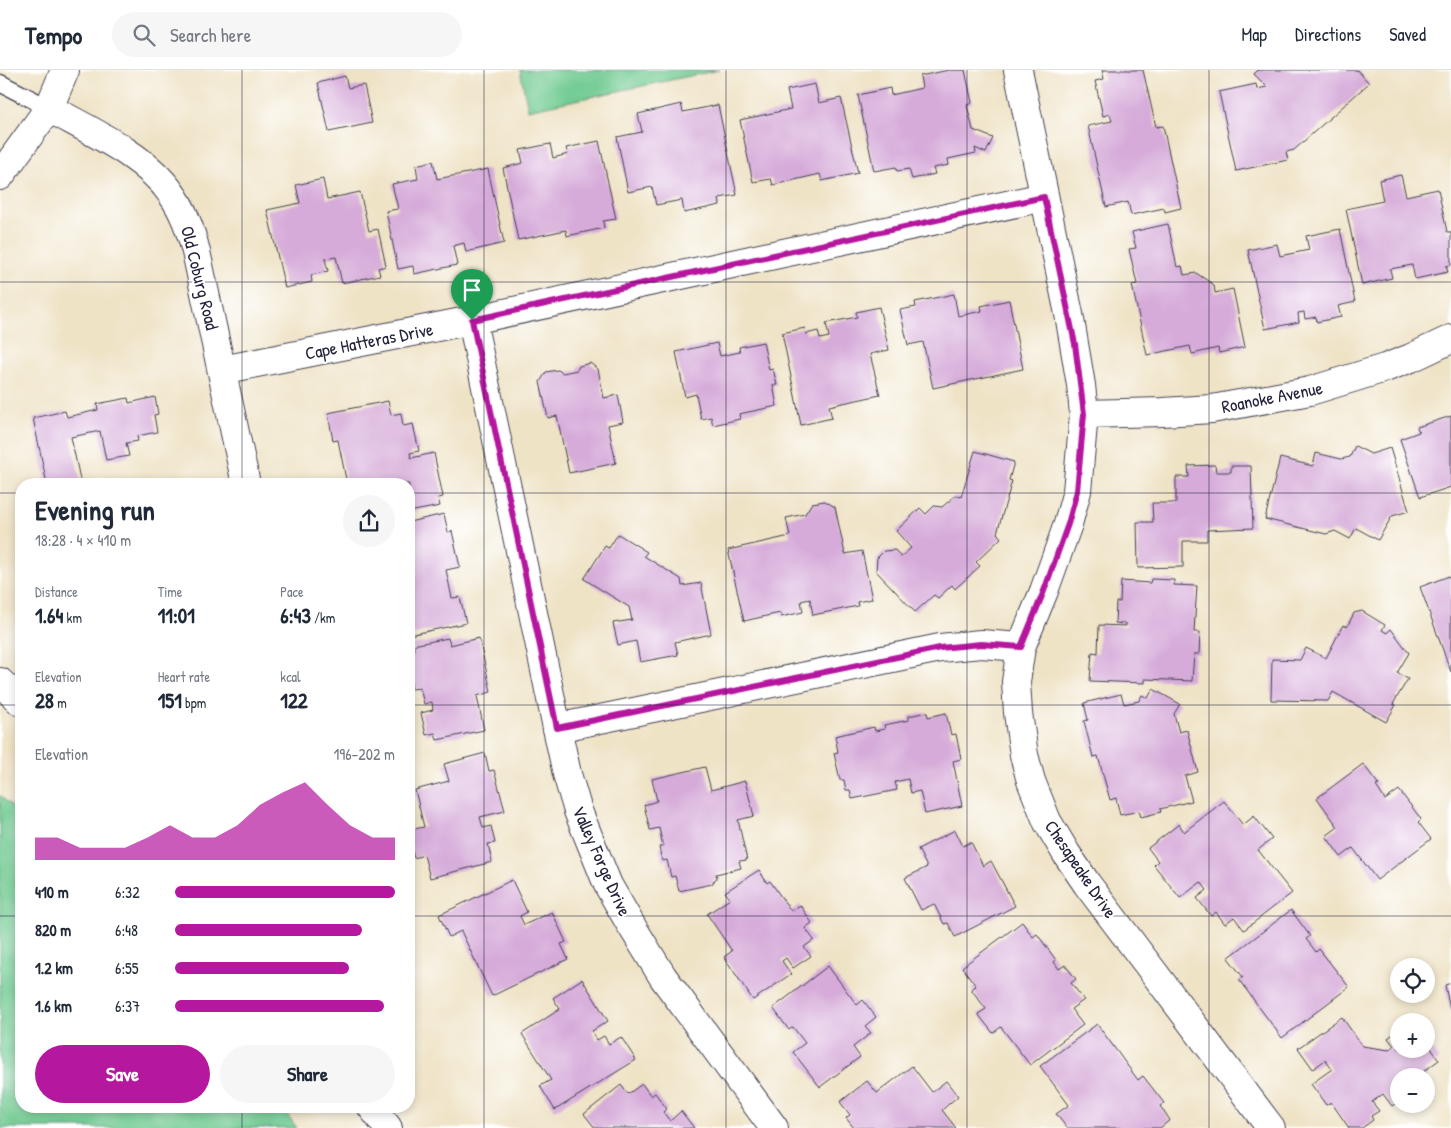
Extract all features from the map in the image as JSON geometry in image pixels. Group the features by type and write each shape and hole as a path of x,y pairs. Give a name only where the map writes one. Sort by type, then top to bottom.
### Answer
{"street":[{"path":"0,176 49,108 65,70"},
{"name":"Chesapeake Drive","path":"1018,70 1072,330 1084,414 1077,491 1068,524 1044,591 1021,647 1016,682 1024,755 1031,781 1047,821 1066,853 1087,884 1271,1128"},
{"name":"Old Coburg Road","path":"49,108 140,161 170,191 181,208 193,239 245,478"},
{"name":"Cape Hatteras Drive","path":"222,370 472,320 1044,197"},
{"name":"Valley Forge Drive","path":"472,320 557,728 567,774 578,811 608,885 663,977 774,1128"},
{"name":"Roanoke Avenue","path":"1084,414 1212,409 1302,392 1385,368 1411,358 1451,338"},
{"path":"557,728 940,648 981,644 1021,647"},
{"path":"0,682 15,696"},
{"path":"376,1113 388,1128"}],"lane":[{"path":"0,83 49,108"}],"green space":[{"path":"520,70 719,70 528,110"},
{"path":"0,795 15,810 15,1113 286,1113 297,1128 0,1128"}],"building":[{"path":"949,70 965,70 972,103 967,105 973,130 993,138 986,153 975,148 976,153 948,159 949,165 933,168 935,174 912,179 909,169 897,171 896,167 874,171 858,95 890,88 891,95 922,88 920,76"},
{"path":"1102,70 1143,70 1156,127 1163,126 1181,208 1165,212 1164,208 1131,215 1128,202 1106,207 1088,126 1112,121 1110,114 1103,116 1095,81 1104,79"},
{"path":"1258,70 1357,70 1369,83 1294,150 1286,152 1288,160 1236,171 1219,92 1256,84 1257,89 1267,87 1254,74"},
{"path":"345,76 348,88 364,85 372,123 329,132 318,83"},
{"path":"815,84 819,103 841,98 858,173 822,181 820,174 773,185 771,179 753,182 740,120 791,109 787,90"},
{"path":"681,104 683,112 718,105 737,195 719,198 720,205 684,213 682,200 656,205 652,187 628,192 617,137 642,132 638,114"},
{"path":"599,141 616,219 603,221 604,228 567,236 566,230 518,240 503,168 523,163 520,150 550,144 553,158 568,154 566,148"},
{"path":"433,161 437,179 488,169 504,243 466,252 464,243 453,246 457,265 414,274 413,266 398,269 386,211 398,209 392,184 418,179 416,165"},
{"path":"1401,175 1406,196 1438,189 1447,232 1451,232 1451,265 1446,266 1448,272 1415,279 1412,265 1390,269 1392,278 1362,285 1346,209 1383,201 1379,180"},
{"path":"323,179 327,199 360,192 369,231 378,229 386,266 378,268 380,275 342,283 336,257 325,259 328,271 311,275 312,282 285,288 267,210 300,203 296,185"},
{"path":"1168,224 1177,267 1182,266 1184,275 1196,273 1214,285 1215,293 1233,289 1245,347 1219,353 1218,348 1192,354 1190,346 1147,355 1132,285 1137,284 1129,249 1136,248 1132,232"},
{"path":"1340,229 1355,302 1338,306 1341,317 1317,322 1316,317 1305,319 1304,312 1298,313 1299,322 1265,329 1248,250 1277,244 1280,256 1309,250 1306,236"},
{"path":"954,294 958,316 982,311 981,306 1009,300 1023,369 933,388 923,342 908,345 900,310 916,307 915,302"},
{"path":"879,307 889,350 870,354 880,395 829,406 832,418 801,425 782,333 805,328 806,334 818,331 820,339 829,337 826,323 857,317 856,312"},
{"path":"763,342 769,370 773,369 777,385 773,385 777,406 739,414 740,419 713,425 711,417 701,419 696,394 685,397 676,352 717,343 720,356 740,352 739,347"},
{"path":"590,363 598,369 604,398 618,395 623,422 608,425 616,463 569,473 557,416 548,418 540,382 546,372 558,370 563,373 577,370 579,366"},
{"path":"155,397 158,414 154,415 157,432 137,436 138,441 126,443 129,456 106,460 100,431 71,437 80,478 46,478 33,418 65,411 67,417 98,410 97,404 128,398 129,403"},
{"path":"388,401 391,415 401,413 403,426 413,424 419,451 410,453 411,458 434,453 443,497 438,498 440,506 415,511 415,478 346,478 338,440 333,441 328,413"},
{"path":"1451,416 1451,487 1420,497 1400,439 1419,432 1417,427"},
{"path":"1355,446 1371,454 1390,448 1409,511 1392,516 1378,540 1356,528 1350,539 1335,531 1326,534 1265,519 1280,458 1313,466 1316,453 1341,459 1350,457"},
{"path":"975,451 1014,462 1009,480 1012,481 997,533 1001,538 976,562 980,566 955,589 952,585 938,598 934,595 915,612 876,571 877,558 884,551 895,550 901,557 911,548 896,531 920,508 926,514 934,506 942,507 956,495 961,497"},
{"path":"1215,465 1216,472 1231,472 1231,466 1251,466 1253,528 1207,530 1207,541 1183,541 1183,567 1138,568 1137,522 1153,522 1152,503 1176,503 1176,477 1189,477 1188,466"},
{"path":"825,501 835,507 845,554 862,551 872,599 857,602 858,606 813,615 810,599 801,601 803,612 781,617 780,613 744,621 728,550 790,536 786,518 805,514 812,503"},
{"path":"444,514 448,532 452,531 460,567 446,570 452,598 460,597 466,623 415,634 415,521"},
{"path":"618,534 647,552 644,556 681,579 682,586 701,583 711,634 675,642 678,655 640,662 636,641 618,645 613,623 632,620 629,607 584,579 605,546 609,548"},
{"path":"1449,576 1451,581 1451,672 1420,587"},
{"path":"1151,579 1174,580 1174,585 1197,586 1194,632 1200,632 1199,654 1194,654 1192,681 1145,679 1145,683 1090,681 1092,652 1098,653 1099,625 1126,626 1126,624 1115,623 1116,602 1120,602 1121,581 1150,583"},
{"path":"1362,611 1385,625 1382,630 1387,633 1391,629 1409,653 1397,673 1408,679 1393,704 1396,705 1386,722 1333,692 1328,701 1271,700 1272,659 1300,660 1306,648 1326,658 1343,625 1347,627 1354,613"},
{"path":"448,638 450,645 479,638 491,692 477,696 484,730 437,740 435,733 426,735 421,713 433,710 432,702 424,704 420,688 415,689 415,645"},
{"path":"1153,689 1180,704 1174,714 1179,732 1187,730 1198,772 1185,776 1192,801 1160,809 1161,812 1141,817 1139,811 1120,815 1116,798 1110,800 1098,756 1093,757 1084,721 1088,720 1084,703 1121,694 1124,704 1139,701 1142,695 1148,698"},
{"path":"927,712 928,717 946,713 951,735 956,734 961,759 953,761 962,806 925,814 920,791 911,793 908,779 895,782 897,790 852,799 850,790 846,790 844,780 840,780 834,753 838,752 835,736 874,727 875,731 885,729 884,725 909,720 909,716"},
{"path":"485,753 489,771 494,770 505,811 480,817 483,828 491,826 495,843 488,844 492,862 430,878 424,855 415,858 415,829 424,827 415,790 449,781 444,764"},
{"path":"1363,764 1379,785 1376,786 1385,800 1399,790 1421,819 1418,822 1431,839 1377,880 1353,848 1341,857 1326,836 1338,827 1317,798"},
{"path":"705,767 711,790 745,781 754,816 738,820 747,860 739,861 741,868 716,874 717,877 712,884 679,891 675,876 671,877 667,860 662,861 659,847 663,846 659,828 650,830 644,805 657,801 652,779"},
{"path":"1224,801 1243,825 1254,816 1272,839 1258,850 1292,893 1244,930 1234,917 1225,924 1216,912 1211,916 1197,898 1207,890 1201,882 1180,898 1154,865 1158,861 1148,848 1179,824 1184,832"},
{"path":"955,830 963,846 971,842 983,866 991,861 1015,906 955,937 948,923 944,924 934,904 921,910 905,878 927,867 918,849"},
{"path":"759,870 767,883 770,881 791,911 800,905 812,923 805,928 814,940 804,947 811,956 793,968 786,958 782,961 791,974 753,1000 724,957 732,951 707,914 730,899 725,892"},
{"path":"512,880 527,912 520,916 524,925 552,912 566,942 561,944 568,959 492,996 461,931 449,937 439,915"},
{"path":"1291,910 1310,936 1306,939 1316,952 1319,949 1349,987 1282,1038 1239,980 1243,977 1228,958"},
{"path":"1022,922 1033,937 1037,934 1056,960 1054,962 1059,969 1065,965 1076,979 1071,983 1084,1000 1071,1009 1083,1025 1030,1065 1001,1027 993,1033 978,1014 986,1009 971,989 976,986 962,967"},
{"path":"828,966 857,1005 863,1000 876,1017 865,1026 871,1033 853,1047 860,1057 820,1087 793,1052 805,1043 793,1027 789,1030 773,1008"},
{"path":"582,979 608,1021 592,1031 597,1040 604,1036 609,1044 621,1037 636,1060 555,1110 540,1086 551,1080 522,1034 560,1009 553,998"},
{"path":"1451,983 1451,1010 1450,1010 1445,985"},
{"path":"1342,1017 1362,1046 1390,1049 1390,1058 1435,1058 1435,1054 1439,1060 1428,1068 1390,1068 1390,1103 1383,1094 1372,1102 1379,1111 1371,1116 1373,1120 1362,1128 1349,1128 1331,1102 1326,1105 1311,1084 1332,1069 1325,1060 1313,1069 1298,1048"},
{"path":"1097,1024 1138,1080 1143,1076 1164,1103 1160,1106 1170,1120 1160,1128 1067,1128 1056,1114 1069,1105 1040,1066"},
{"path":"912,1066 932,1092 946,1081 958,1096 942,1110 956,1128 854,1128 846,1118 850,1115 840,1102 867,1081 877,1093"},
{"path":"642,1084 651,1096 655,1093 667,1109 663,1112 670,1121 681,1111 694,1128 595,1128 584,1114 621,1085 628,1094"}],"route":[{"path":"1044,197 1075,344 1084,414 1077,491 1058,556 1021,647 981,644 940,648 557,728 472,320 1044,197"}]}
